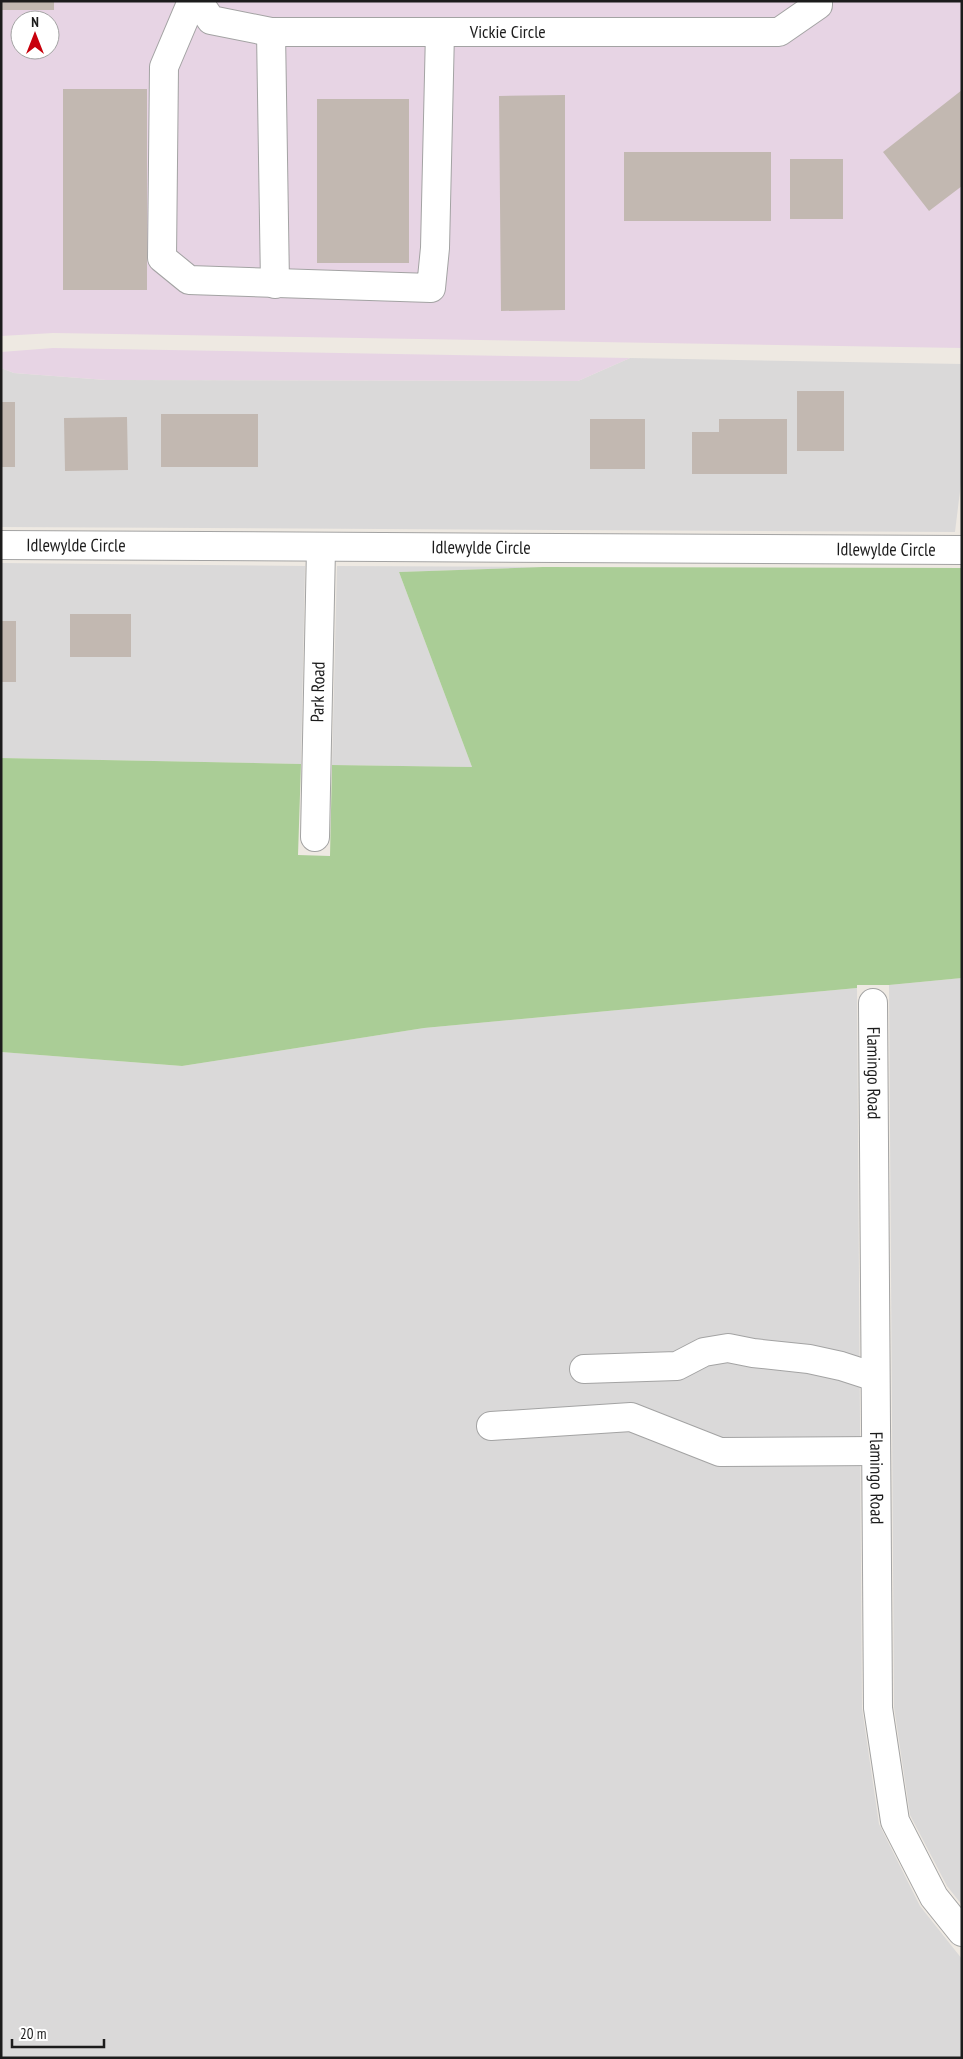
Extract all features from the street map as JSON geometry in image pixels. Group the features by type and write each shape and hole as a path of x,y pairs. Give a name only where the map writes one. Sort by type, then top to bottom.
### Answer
{"street":[{"path":"192,1 164,67 162,258 189,280 431,288 436,248 440,32"},
{"name":"Vickie Circle","path":"198,1 211,20 271,32 779,32 818,4 818,1"},
{"path":"271,32 274,284"},
{"name":"Idlewylde Circle","path":"1,545 962,550"},
{"name":"Park Road","path":"315,837 321,548"},
{"name":"Flamingo Road","path":"873,1003 878,1708 895,1821 934,1897 962,1932"},
{"path":"584,1369 677,1366 704,1352 728,1348 753,1354 809,1359 841,1366 876,1377"},
{"path":"491,1426 631,1417 720,1452 876,1451"}],"shaded area":[{"path":"1,1 962,1 962,348 53,333 1,336"},
{"path":"53,348 630,358 578,381 106,380 14,373 1,368 1,352"},
{"path":"630,358 962,364 962,475 955,532 1,527 1,368 14,373 106,380 578,381"},
{"path":"1,563 305,566 301,764 1,758"},
{"path":"337,566 543,567 399,572 472,767 332,765"},
{"path":"962,978 962,1905 947,1886 910,1815 894,1707 889,985"},
{"path":"857,988 862,1708 879,1824 920,1906 962,1959 962,2058 1,2058 1,1052 182,1066 424,1028"}],"green space":[{"path":"543,567 962,568 962,978 889,985 857,985 857,988 424,1028 182,1066 1,1052 1,758 301,764 298,855 330,856 332,765 472,767 399,572"}],"building":[{"path":"1,1 54,1 54,10 1,10"},
{"path":"63,89 147,89 147,290 63,290"},
{"path":"962,90 962,186 929,211 883,152"},
{"path":"565,95 565,310 501,311 499,96"},
{"path":"317,99 409,99 409,263 317,263"},
{"path":"624,152 771,152 771,221 624,221"},
{"path":"790,159 843,159 843,219 790,219"},
{"path":"797,391 844,391 844,451 797,451"},
{"path":"1,402 15,402 15,467 1,467"},
{"path":"161,414 258,414 258,467 161,467"},
{"path":"127,417 128,470 65,471 64,418"},
{"path":"590,419 645,419 645,469 590,469"},
{"path":"719,419 787,419 787,474 692,474 692,432 719,432"},
{"path":"70,614 131,614 131,657 70,657"},
{"path":"1,621 16,621 16,682 1,682"}]}
